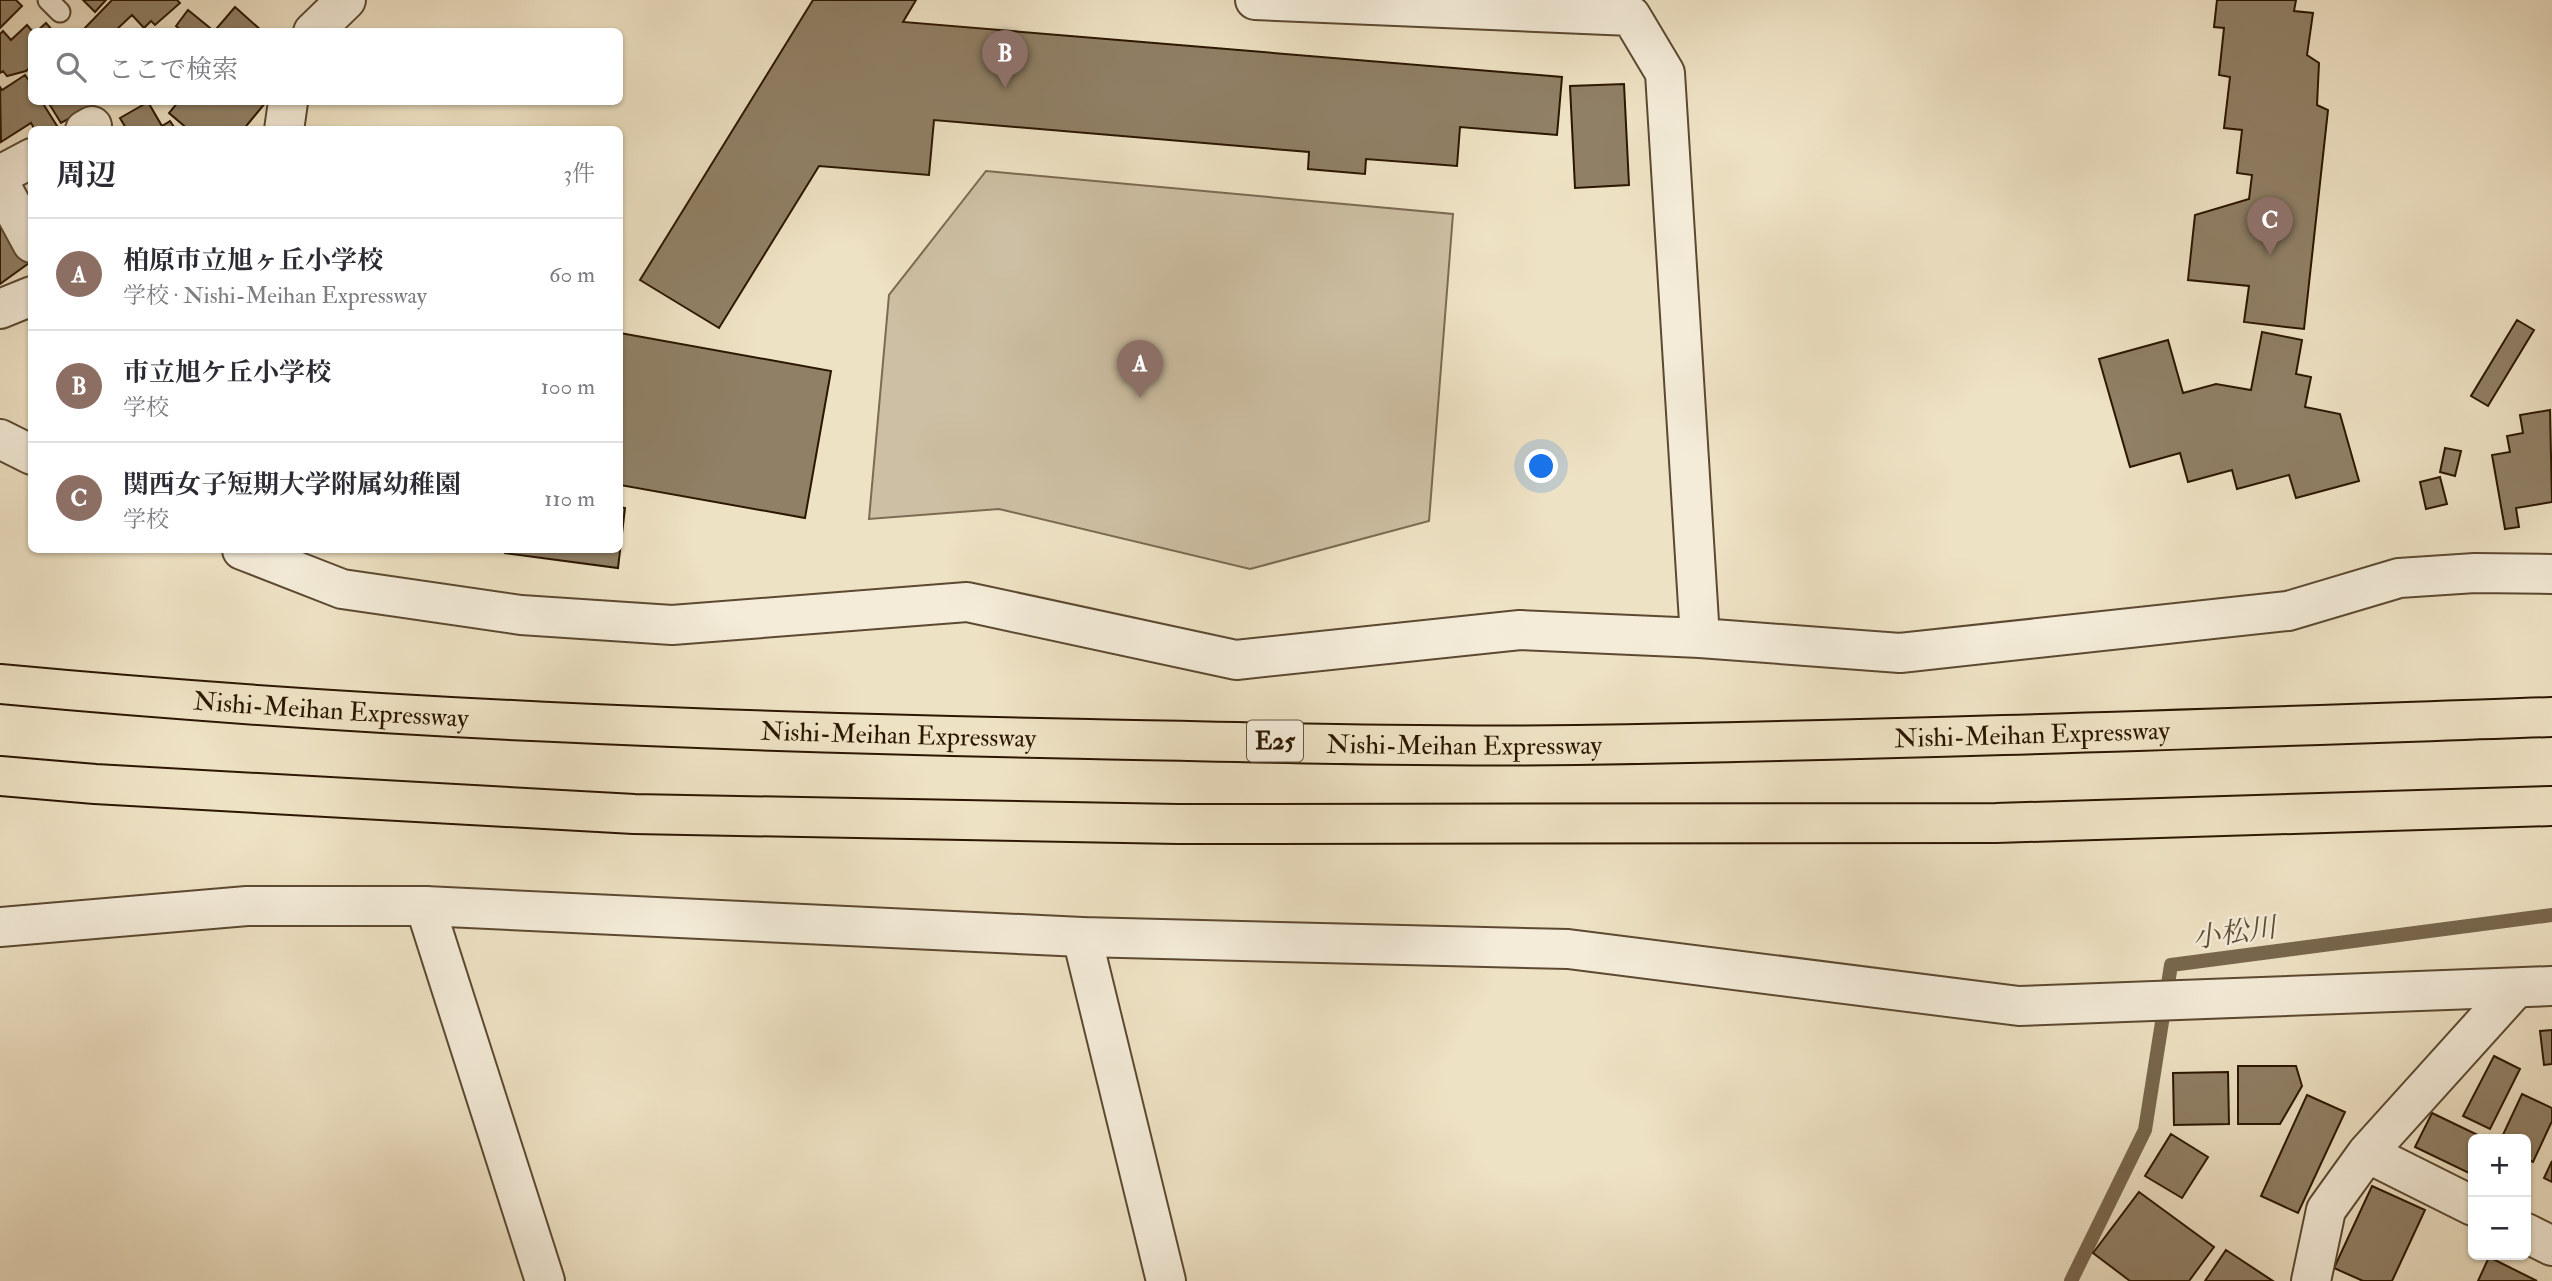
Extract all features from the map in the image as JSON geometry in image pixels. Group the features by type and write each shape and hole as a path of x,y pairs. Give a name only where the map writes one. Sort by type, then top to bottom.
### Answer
{"highway":[{"name":"Nishi-Meihan Expressway","path":"0,684 543,723 839,734 1136,740 1569,745 2014,736 2552,717"},
{"path":"0,776 109,785 634,814 1178,824 1996,823 2552,806"}],"street":[{"path":"317,28 346,0"},
{"path":"1255,0 1631,16 1665,73 1700,638"},
{"path":"285,126 288,105"},
{"path":"0,175 28,160"},
{"path":"0,184 28,236"},
{"path":"0,309 28,298"},
{"path":"0,439 28,453"},
{"path":"250,553 342,589 520,615 672,625 967,602 1236,660 1520,630 1700,638 1900,653 2288,611 2399,578 2475,573 2552,574"},
{"path":"0,927 247,906 425,906 1082,937 1568,949 2019,1006 2534,988"},
{"path":"425,906 545,1281"},
{"path":"1082,937 1166,1281"},
{"path":"2311,1281 2326,1210 2367,1153 2534,988"},
{"path":"2367,1153 2468,1204"},
{"path":"2531,1236 2552,1246"}],"shaded area":[{"path":"986,171 1453,214 1429,521 1250,569 999,509 869,519 889,295"}],"building":[{"path":"0,0 16,0 22,6 0,28"},
{"path":"83,0 106,0 95,12"},
{"path":"112,0 177,0 180,3 155,25 151,21 144,28 132,15 118,28 85,28"},
{"path":"813,0 916,0 903,22 1562,77 1557,135 1460,127 1457,166 1366,159 1365,174 1308,169 1309,152 934,120 929,175 819,166 719,328 640,280"},
{"path":"2217,0 2296,0 2294,11 2313,13 2307,55 2319,63 2317,105 2328,110 2304,329 2244,322 2249,286 2188,280 2195,215 2249,199 2252,175 2237,173 2242,130 2224,128 2230,77 2219,75 2224,28 2214,27"},
{"path":"235,7 259,28 217,28"},
{"path":"188,10 210,28 178,28 176,26"},
{"path":"27,25 30,28 28,69 7,76 3,71 0,73 0,34 3,31 11,40"},
{"path":"25,75 28,79 28,105 44,105 57,126 33,126 31,123 1,142 0,87 2,90"},
{"path":"1624,84 1629,185 1575,188 1570,86"},
{"path":"50,105 94,105 61,123"},
{"path":"143,105 150,105 162,126 125,126 120,118"},
{"path":"176,105 264,105 246,126 184,126 169,113"},
{"path":"0,223 28,264 0,284"},
{"path":"2517,320 2534,330 2488,406 2471,396"},
{"path":"2262,332 2302,340 2296,374 2311,377 2305,407 2340,414 2359,481 2296,498 2289,475 2237,489 2232,470 2188,482 2180,453 2130,467 2099,359 2168,340 2183,393 2216,384 2251,390"},
{"path":"623,334 831,371 805,518 623,486"},
{"path":"2550,410 2552,502 2516,508 2519,527 2505,529 2492,455 2510,452 2507,436 2523,433 2520,415"},
{"path":"2445,448 2461,451 2455,476 2440,472"},
{"path":"2440,477 2447,504 2426,509 2420,482"},
{"path":"505,553 620,553 618,568"},
{"path":"2552,1030 2552,1064 2544,1065 2540,1031"},
{"path":"2494,1056 2520,1069 2490,1129 2463,1116"},
{"path":"2238,1066 2296,1066 2302,1086 2280,1124 2238,1124"},
{"path":"2228,1072 2229,1124 2174,1125 2173,1073"},
{"path":"2522,1094 2552,1108 2552,1121 2533,1162 2531,1134 2503,1134"},
{"path":"2307,1095 2345,1112 2298,1213 2261,1196"},
{"path":"2432,1113 2476,1134 2468,1134 2468,1173 2415,1147"},
{"path":"2171,1134 2208,1157 2182,1198 2145,1176"},
{"path":"2552,1161 2552,1182 2544,1178"},
{"path":"2372,1186 2425,1210 2392,1281 2363,1281 2334,1268"},
{"path":"2139,1192 2214,1247 2189,1281 2130,1281 2093,1253"},
{"path":"2226,1250 2273,1281 2205,1281"},
{"path":"2488,1260 2495,1260 2537,1281 2478,1281"}],"waterway":[{"name":"小松川","path":"2071,1281 2145,1130 2171,965 2552,915"}],"place":[{"name":"市立旭ケ丘小学校","path":"1005,88"},
{"name":"関西女子短期大学附属幼稚園","path":"2270,255"},
{"name":"柏原市立旭ヶ丘小学校","path":"1140,398"}]}
